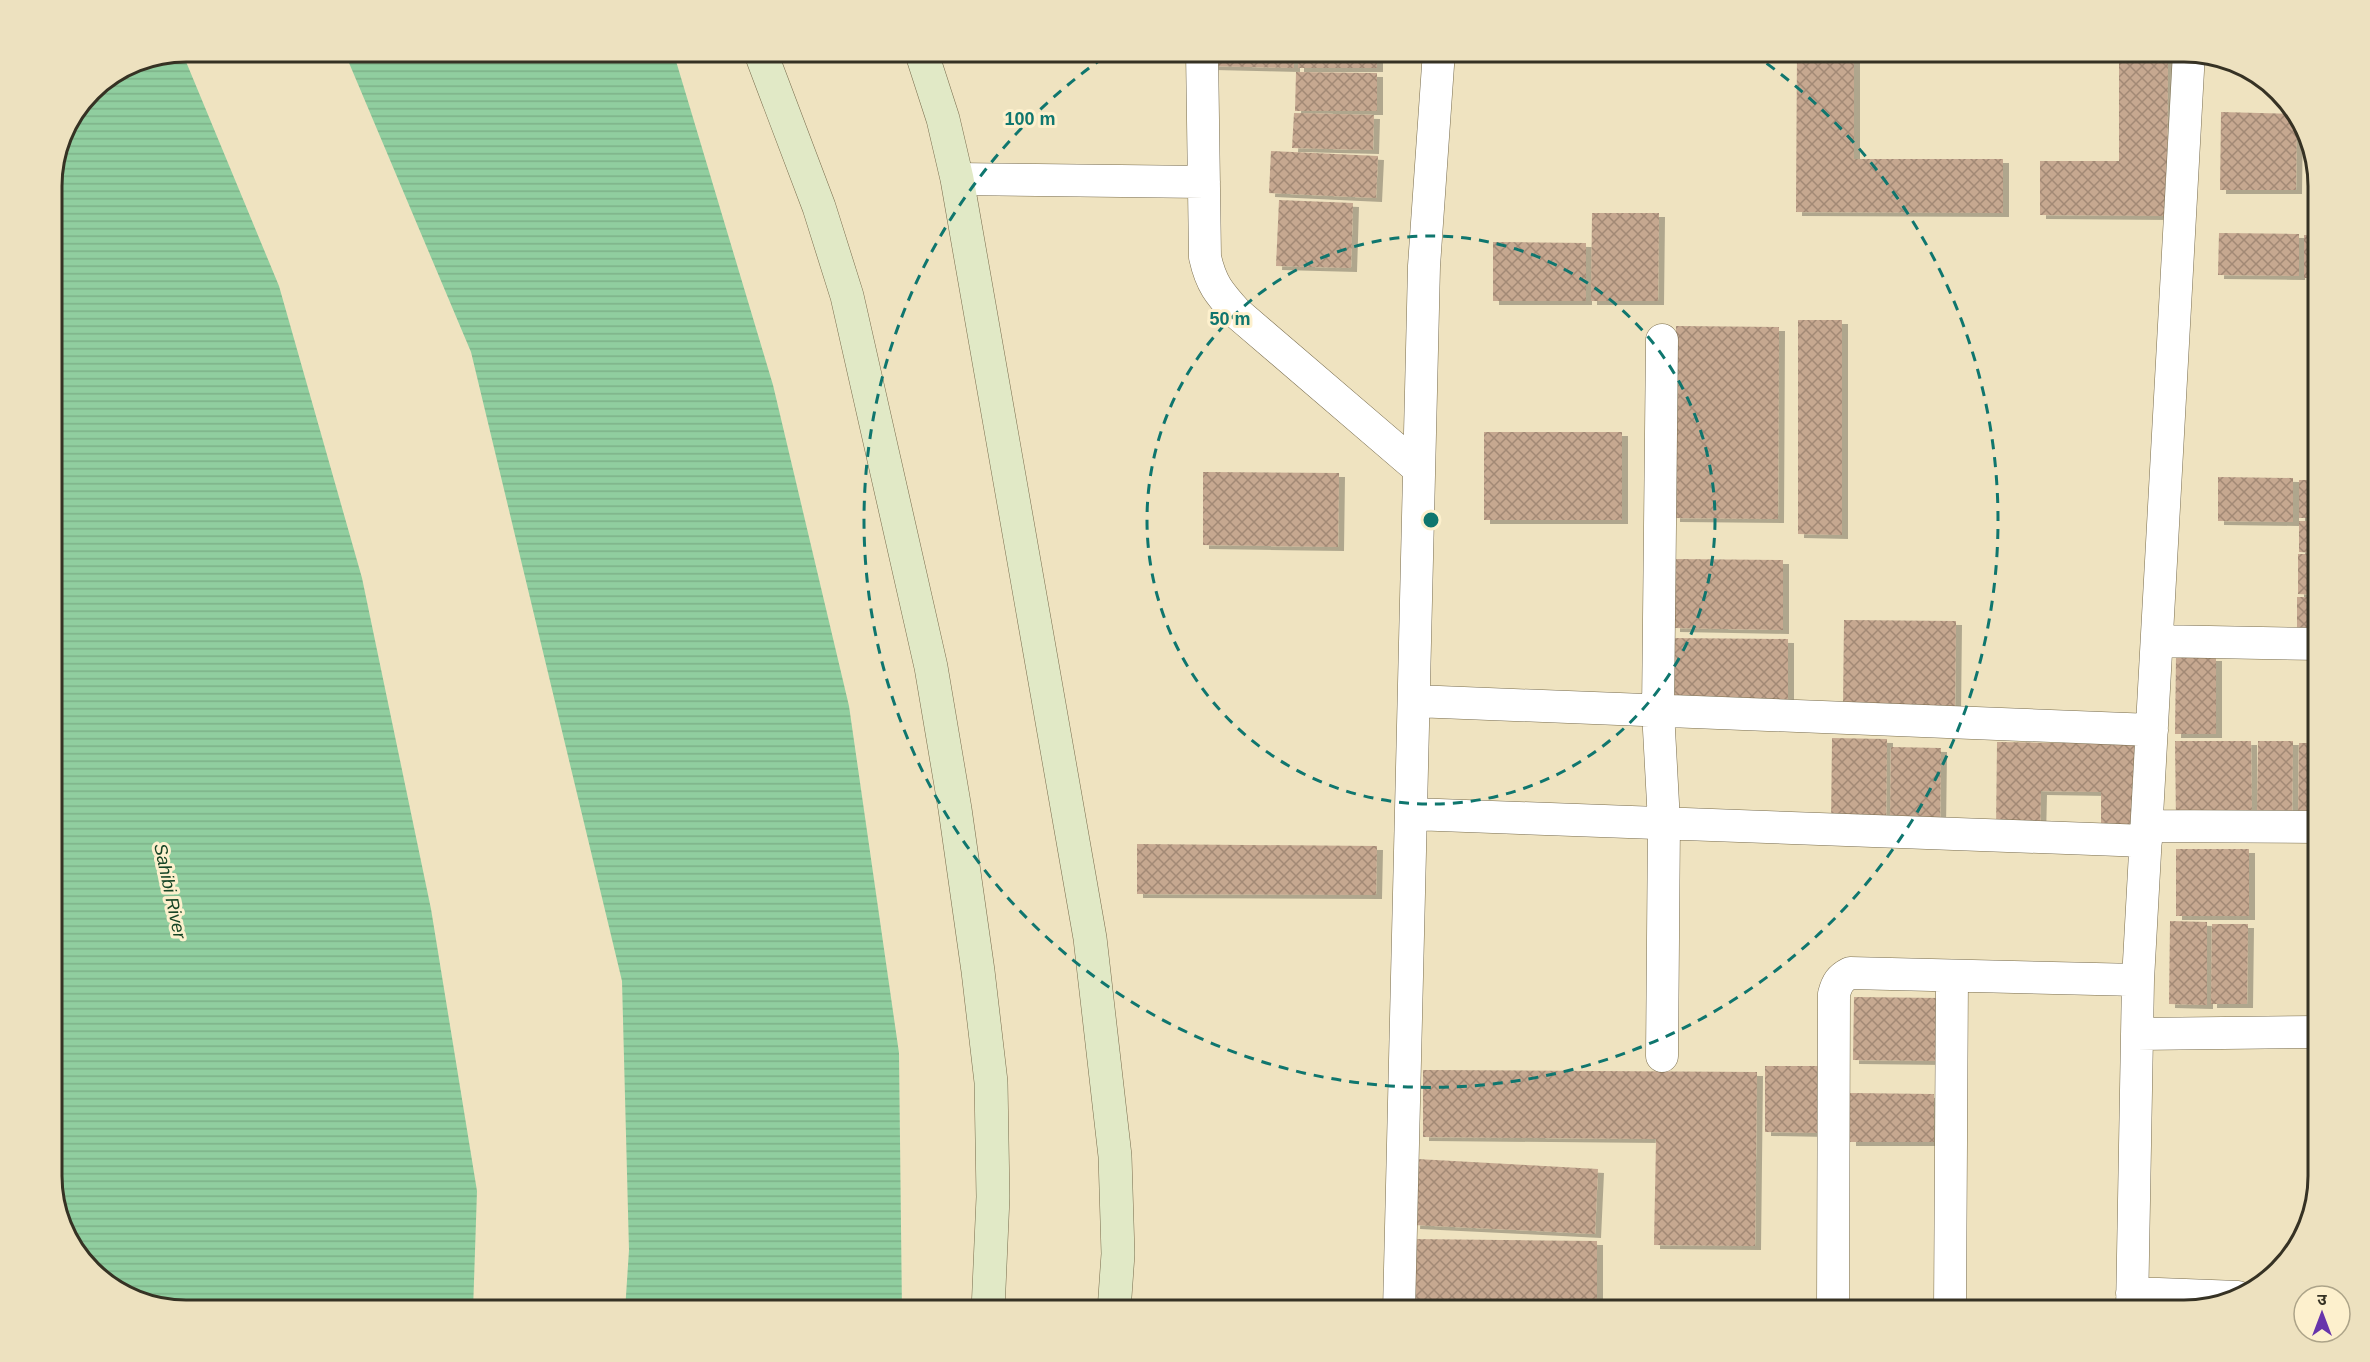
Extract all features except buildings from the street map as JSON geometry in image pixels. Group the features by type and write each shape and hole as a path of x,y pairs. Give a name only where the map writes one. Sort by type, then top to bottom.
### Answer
{"street":[{"path":"764,62 819,207 847,296 932,667 963,867 991,1082 993,1197 988,1300"},
{"path":"924,62 957,179 1090,938 1115,1156 1118,1254 1115,1300"},
{"path":"1202,62 1205,257 1210,277 1237,313 1419,469"},
{"path":"1399,1300 1424,266 1438,62"},
{"path":"2132,1300 2138,980 2188,62"},
{"path":"957,179 1204,182"},
{"path":"1662,340 1658,711 1664,822 1662,1056"},
{"path":"2157,641 2308,644"},
{"path":"1414,701 2152,730"},
{"path":"1412,814 2146,834 2308,827"},
{"path":"1833,1300 1834,1006 1836,984 1842,977 1850,973 2138,980"},
{"path":"1950,1300 1952,976"},
{"path":"2137,1034 2308,1032"},
{"path":"2174,1300 2203,1299"}],"water":[{"name":"Sahibi River","path":"186,62 279,286 362,578 431,909 477,1191 473,1300 185,1300 153,1296 123,1284 98,1264 82,1245 68,1216 62,1185 62,177 71,138 87,110 104,92 123,78 153,66"},
{"path":"349,62 676,62 773,385 849,706 899,1053 902,1300 626,1300 629,1250 622,981 471,352"}]}
